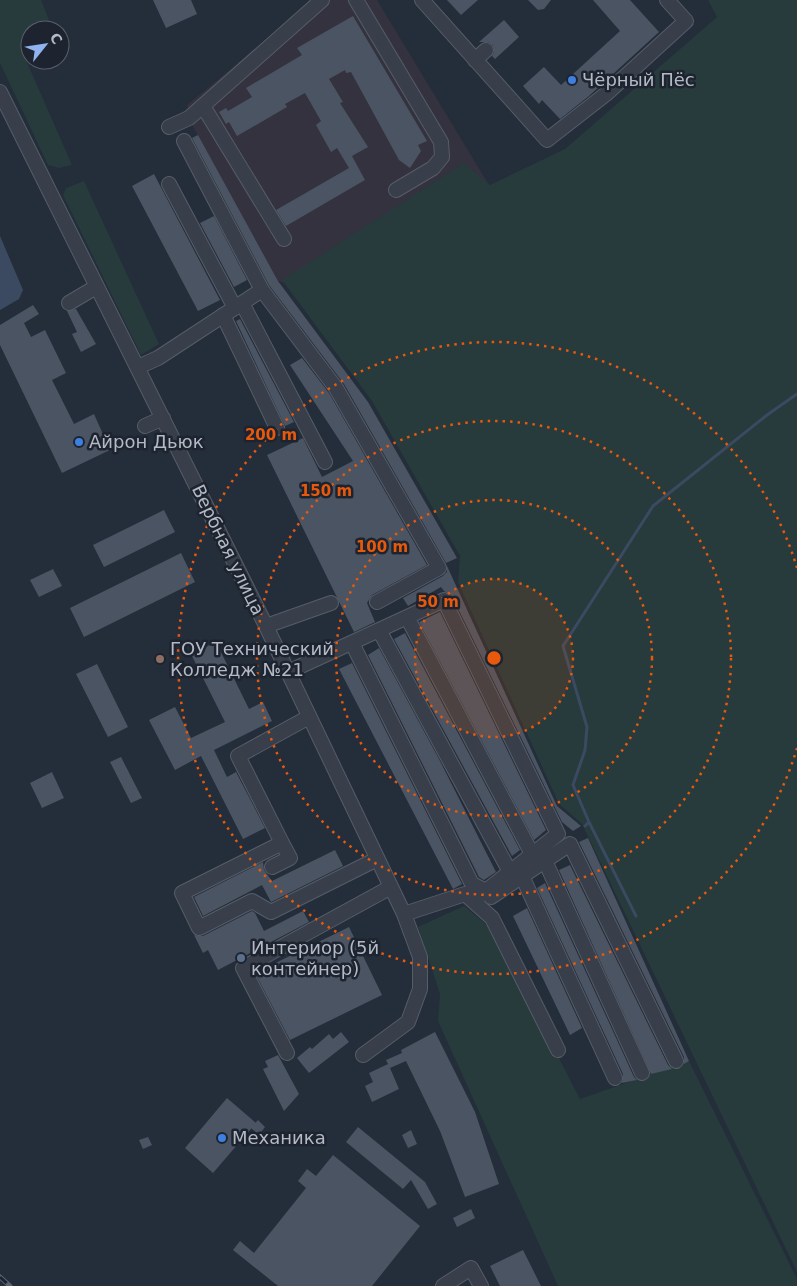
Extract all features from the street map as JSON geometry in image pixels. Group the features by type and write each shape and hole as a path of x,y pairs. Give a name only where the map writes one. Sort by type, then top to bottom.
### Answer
{"street":[{"path":"169,127 189,118 322,0"},
{"path":"356,0 441,142 442,157 433,168 396,190"},
{"path":"422,0 547,140 606,94 686,21 667,0"},
{"path":"475,60 486,50"},
{"name":"Вербная улица","path":"1,94 266,626 404,914 420,956 420,989 408,1022 363,1055"},
{"path":"203,106 284,238"},
{"path":"184,141 262,290 336,388 439,568 377,602"},
{"path":"169,184 233,309 324,462"},
{"path":"69,303 96,287"},
{"path":"138,366 158,358 262,290"},
{"path":"233,309 277,428"},
{"path":"145,426 163,418"},
{"path":"288,672 444,600 558,834 532,854 516,874 476,903"},
{"path":"266,626 331,603"},
{"path":"407,617 532,854"},
{"path":"380,630 516,874 615,1078"},
{"path":"352,643 472,884 486,891"},
{"path":"272,868 290,858 238,756 310,717"},
{"path":"282,843 180,889 199,928 252,901 271,912 377,859"},
{"path":"476,903 486,891 516,874 545,861 570,844 676,1061"},
{"path":"545,861 642,1073"},
{"path":"287,1053 243,968 391,887"},
{"path":"404,914 465,894 476,903 492,918 558,1050"},
{"path":"443,1286 471,1268 482,1286"}],"shaded area":[{"path":"0,0 41,0 49,20 20,20 20,70 30,70 72,165 59,168 48,165 0,63"},
{"path":"314,0 377,0 489,185 310,291 278,281 187,115 191,113 187,105"},
{"path":"708,0 797,0 797,1272 582,824 559,804 458,582 460,556 372,401 282,280 464,163 490,185 565,149 717,17"},
{"path":"84,181 159,344 141,355 63,195 66,188"},
{"path":"464,906 493,930 580,1099 689,1061 797,1279 797,1286 558,1286 438,1021 440,994 418,927"}],"water":[{"path":"0,236 23,290 19,299 0,310"}],"building":[{"path":"153,0 191,0 197,14 166,28"},
{"path":"447,0 478,0 461,15"},
{"path":"528,0 551,0 544,9 538,10"},
{"path":"593,0 630,0 659,32 589,96 560,119 542,100 539,104 523,86 544,67 561,85 620,31"},
{"path":"353,16 427,141 418,145 421,151 410,168 399,160 351,72 346,73 345,70 329,79 343,102 340,103 368,147 352,156 365,180 286,226 276,210 349,168 337,148 331,152 316,125 321,121 305,93 285,104 287,107 237,136 229,122 226,124 219,112 226,108 228,111 252,97 246,88 302,55 297,48"},
{"path":"504,20 519,37 495,59 492,56 494,52 493,45 488,42 479,42"},
{"path":"198,135 278,281 368,402 457,558 446,563 344,384 269,285 192,138"},
{"path":"154,174 220,300 198,311 132,186"},
{"path":"214,216 247,280 234,287 200,223"},
{"path":"33,305 39,314 24,323 31,337 45,330 66,373 52,380 74,424 94,414 110,450 62,473 0,345 0,325"},
{"path":"76,309 96,344 81,352 72,334 77,332 67,311"},
{"path":"240,319 294,422 285,426 236,321"},
{"path":"302,358 329,393 427,565 372,595 367,603 375,622 354,632 267,455 303,438 322,477 353,461 290,365"},
{"path":"164,510 175,532 104,567 93,545"},
{"path":"181,553 195,582 84,637 70,608"},
{"path":"447,566 557,806 581,826 573,831 562,822 452,596 441,587 408,606 403,598 443,576 447,572"},
{"path":"53,569 62,586 39,597 30,580"},
{"path":"440,612 546,830 534,840 419,622"},
{"path":"405,633 520,850 512,856 394,639"},
{"path":"216,642 249,709 263,702 272,721 214,750 227,777 236,772 265,828 243,839 201,756 175,770 149,720 175,707 191,738 225,722 191,654"},
{"path":"379,648 439,759 496,872 484,880 479,877 368,655"},
{"path":"352,663 462,884 453,889 339,669"},
{"path":"97,664 128,727 108,737 76,674"},
{"path":"121,757 142,798 131,803 110,762"},
{"path":"52,772 64,798 42,808 30,783"},
{"path":"588,838 689,1061 684,1064 684,1057 579,842"},
{"path":"335,850 343,866 271,902 262,885 203,916 194,897 263,862 264,870 272,881"},
{"path":"570,865 668,1065 672,1069 651,1074 559,870"},
{"path":"545,883 637,1080 622,1083 623,1074 537,888"},
{"path":"527,908 582,1028 570,1035 513,916"},
{"path":"252,911 255,913 264,931 303,911 309,922 218,970 208,950 203,953 194,935 203,936"},
{"path":"349,927 382,995 290,1040 255,973"},
{"path":"341,1032 349,1042 309,1073 297,1058 310,1047 312,1049 329,1034 333,1039"},
{"path":"435,1032 475,1112 499,1184 465,1197 440,1131 406,1061 390,1068 399,1089 372,1102 365,1086 373,1082 369,1073 388,1064 386,1060 402,1053 401,1050"},
{"path":"278,1055 299,1094 284,1111 263,1069 268,1067 265,1061"},
{"path":"227,1098 256,1123 213,1173 185,1148"},
{"path":"258,1120 265,1127 259,1135 251,1128"},
{"path":"358,1127 425,1182 437,1204 428,1209 411,1180 403,1189 346,1142"},
{"path":"411,1130 417,1144 408,1148 402,1135"},
{"path":"148,1137 152,1145 143,1149 139,1140"},
{"path":"333,1155 420,1226 372,1286 278,1286 233,1250 240,1241 254,1253 306,1188 298,1181 307,1169 316,1176"},
{"path":"471,1209 475,1218 457,1227 453,1218"},
{"path":"523,1250 541,1286 500,1286 490,1266"}],"waterway":[{"path":"585,826 589,822 573,785 585,750 587,727 563,646 653,506 767,415 797,394"},
{"path":"589,822 636,916"}],"railway":[{"path":"0,1277 10,1286"}],"place":[{"name":"Чёрный Пёс","path":"572,80"},
{"name":"Айрон Дьюк","path":"79,442"},
{"name":"ГОУ Технический Колледж №21","path":"160,659"},
{"name":"Интериор (5й контейнер)","path":"241,958"},
{"name":"Механика","path":"222,1138"}]}
